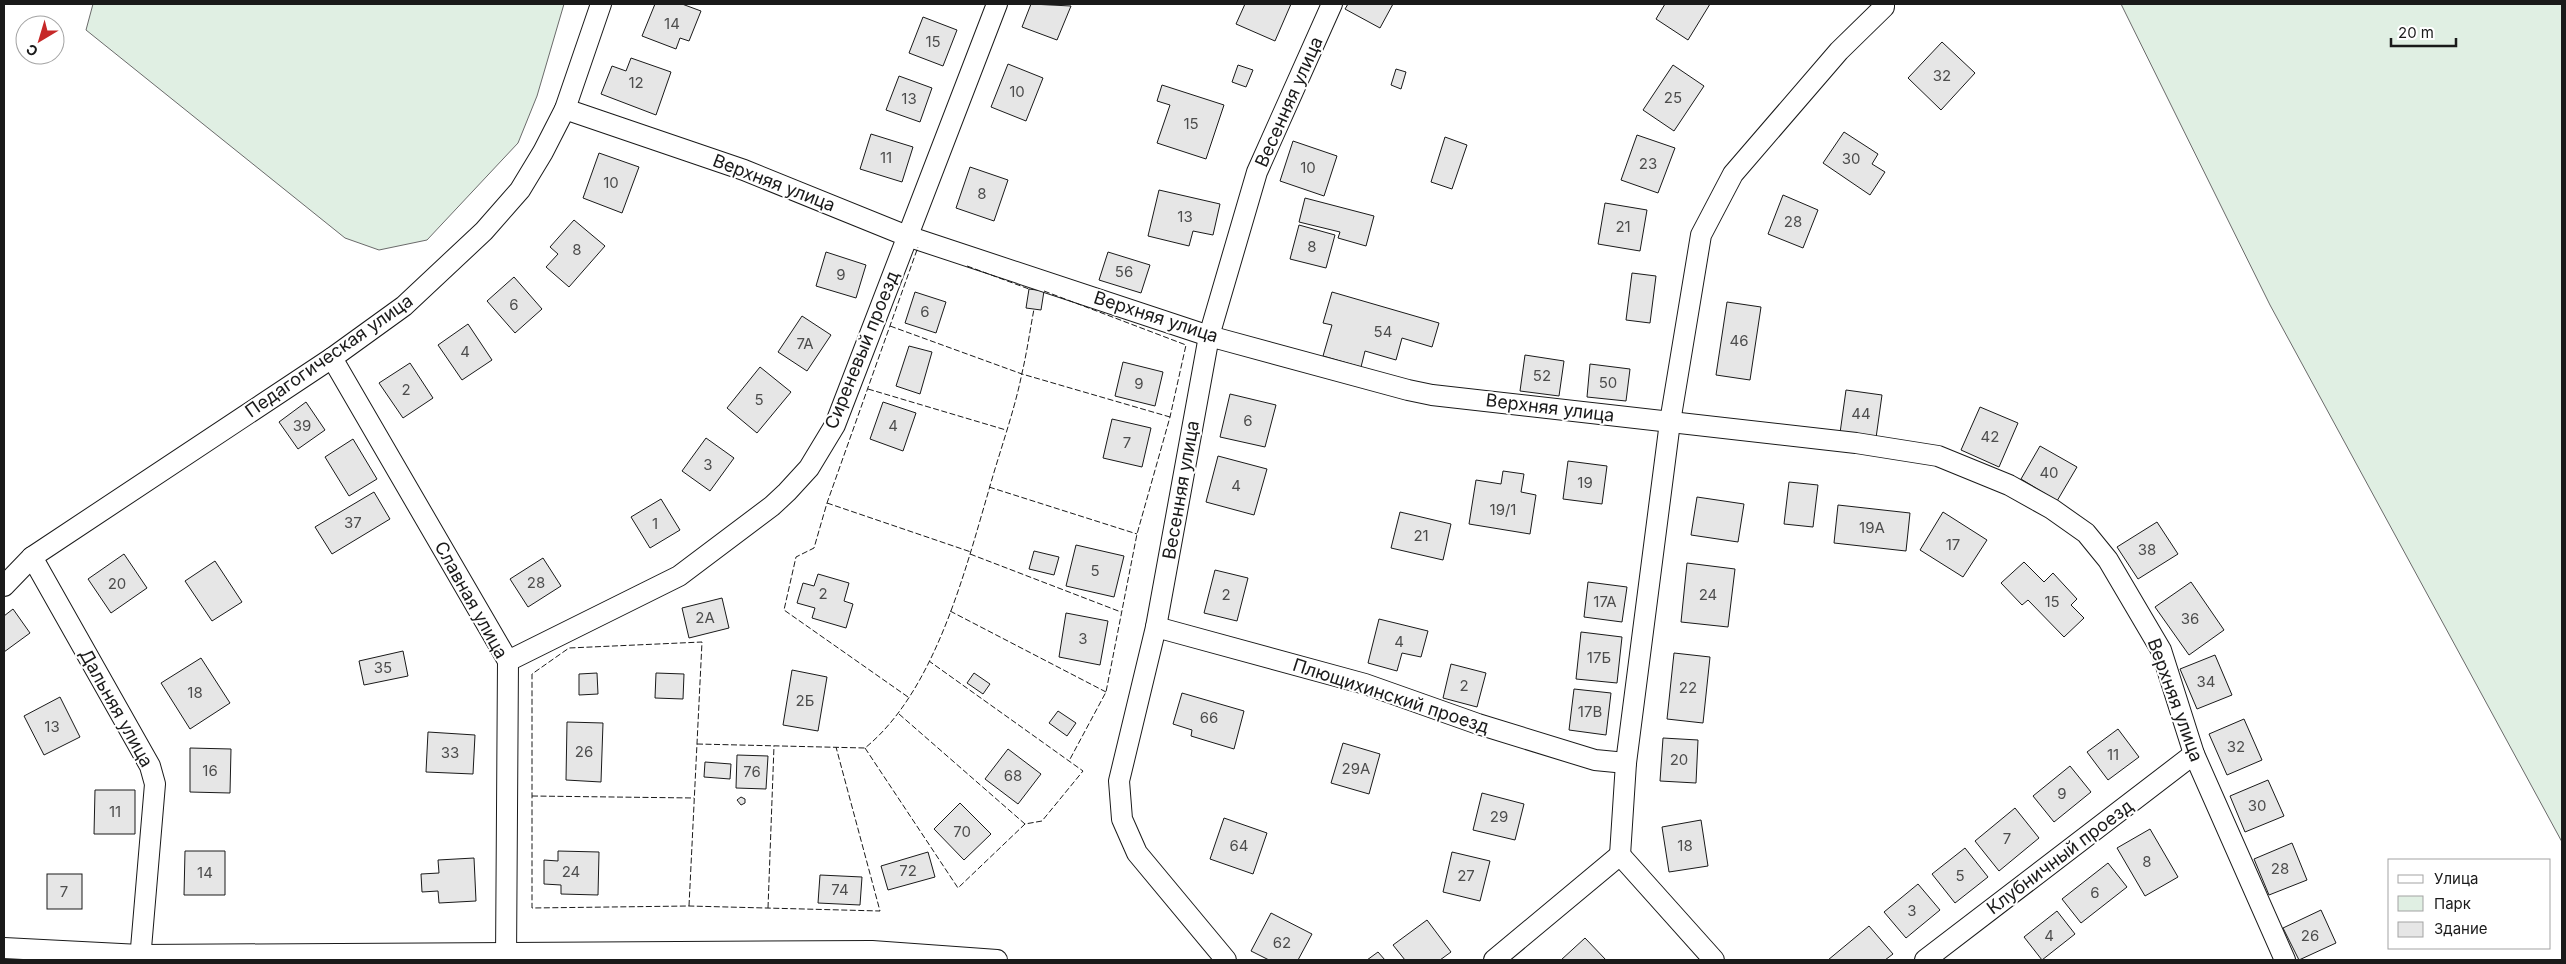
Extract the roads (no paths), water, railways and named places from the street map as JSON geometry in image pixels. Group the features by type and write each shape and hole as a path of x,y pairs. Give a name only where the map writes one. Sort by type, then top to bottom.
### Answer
{"street":[{"name":"Педагогическая улица","path":"4,586 32,557 332,358 404,306 484,231 520,190 543,152 565,109 601,4"},
{"name":"Сиреневый проезд","path":"508,661 679,576 772,506 809,468 835,425 997,4"},
{"name":"Весенняя улица","path":"1226,960 1137,853 1122,819 1119,781 1156,626 1209,336 1257,172 1332,4"},
{"path":"1714,960 1620,855 1626,763 1670,422 1702,236 1733,174 1793,102 1839,51 1884,8 1884,4"},
{"name":"Верхняя улица","path":"565,109 744,170 907,236 1209,336 1432,394 1856,444 1938,456 2009,485 2052,509 2086,533 2108,560 2128,592 2160,650 2194,754 2285,960"},
{"name":"Славная улица","path":"332,358 508,661 506,957"},
{"name":"Дальняя улица","path":"32,557 150,766 155,784 140,958"},
{"name":"Плющихинский проезд","path":"1156,626 1365,684 1478,724 1595,760 1626,763"},
{"name":"Клубничный проезд","path":"1925,960 2194,754"},
{"path":"1494,960 1620,855"},
{"path":"4,948 140,958 506,957 872,950 997,960"}]}
